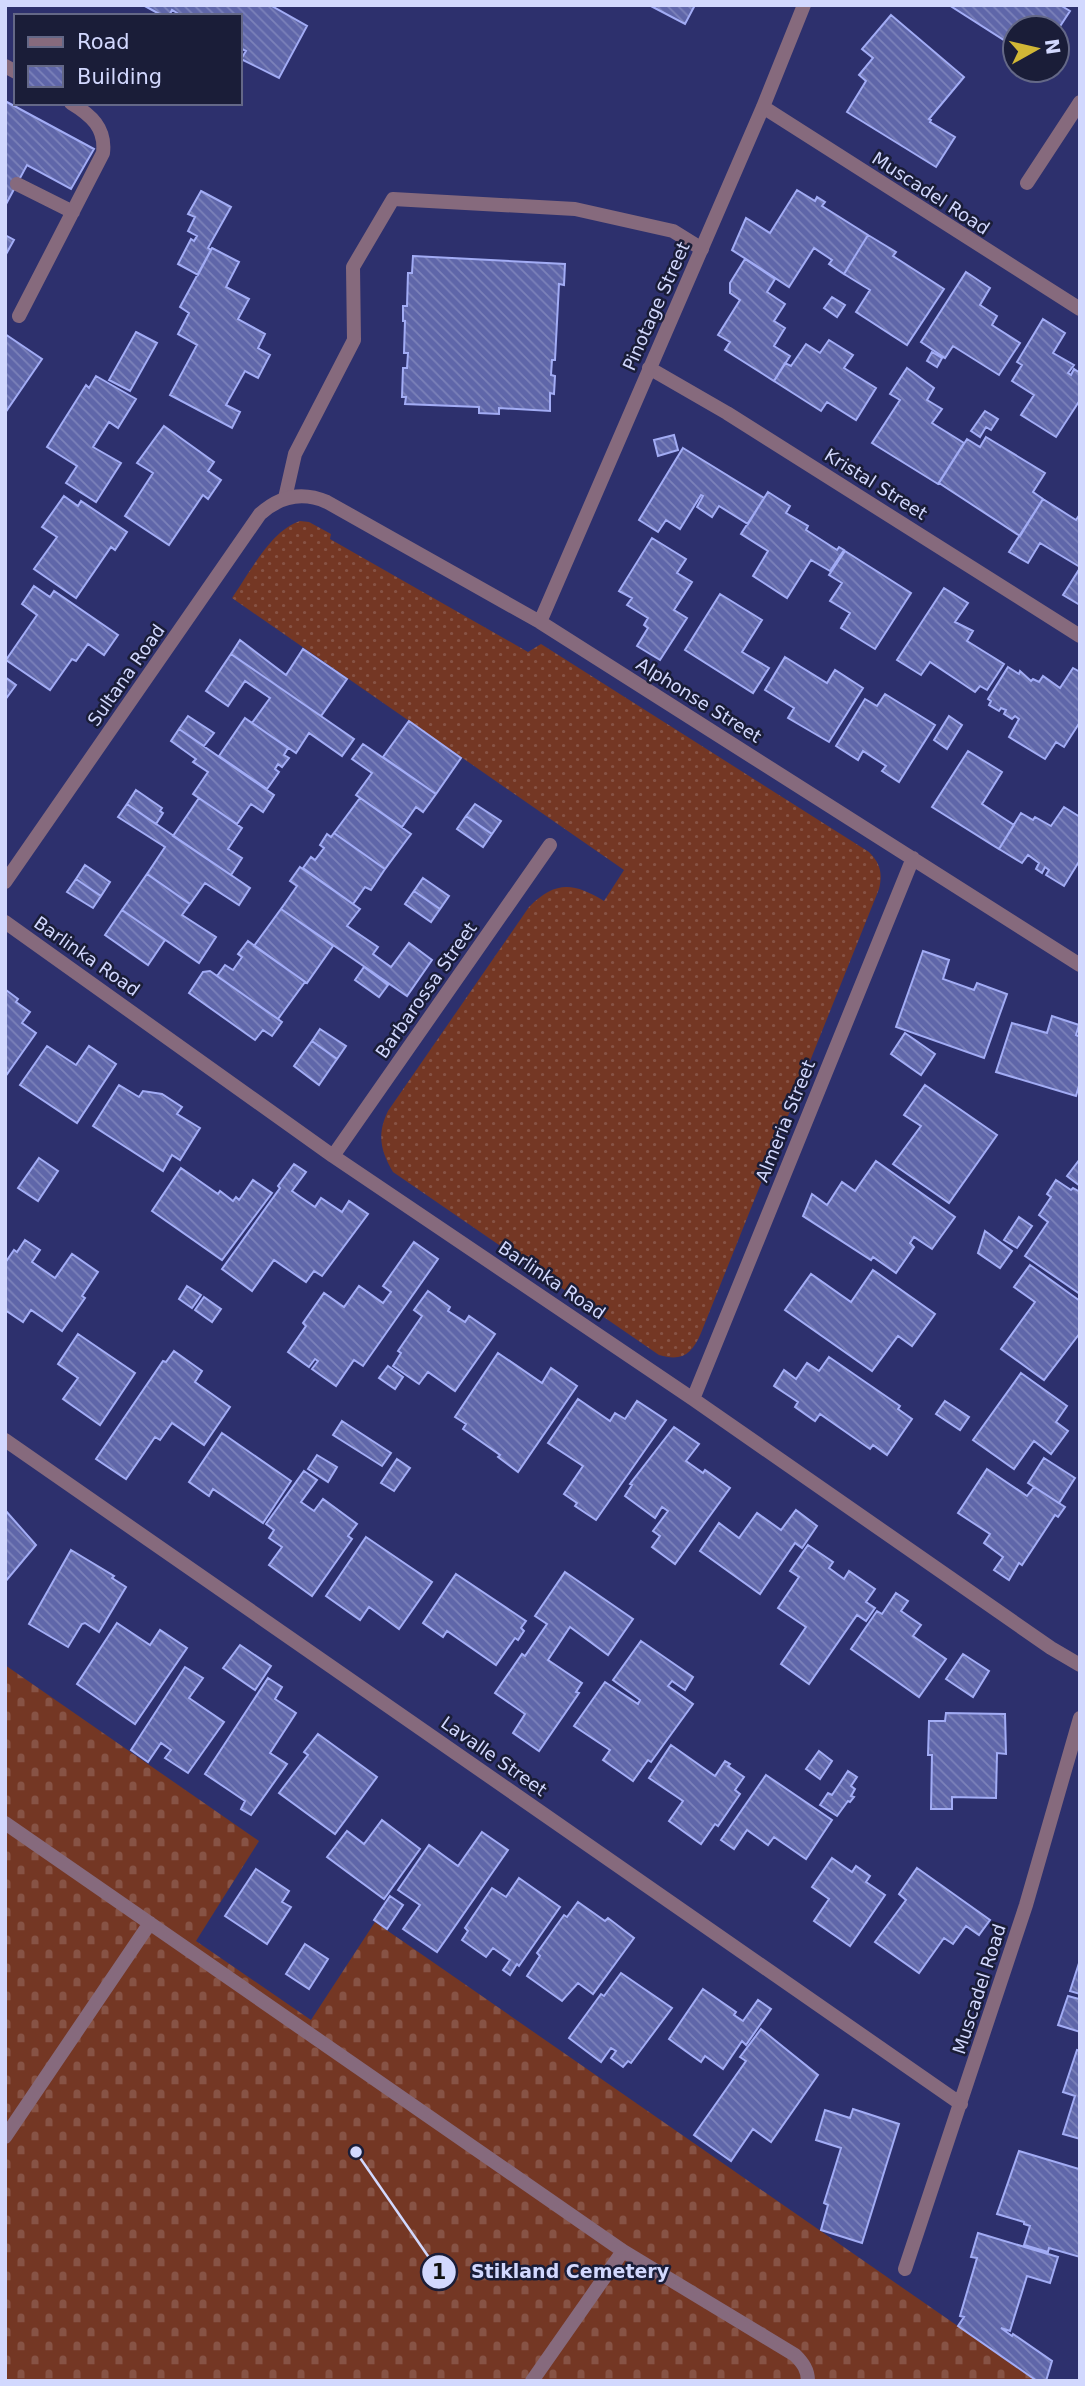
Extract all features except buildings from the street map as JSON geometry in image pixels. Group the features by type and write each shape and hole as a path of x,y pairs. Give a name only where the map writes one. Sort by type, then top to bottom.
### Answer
{"street":[{"name":"Pinotage Street","path":"540,622 763,107 804,5"},
{"path":"1027,183 1080,102"},
{"path":"19,316 103,153 104,142 96,121 74,105"},
{"name":"Muscadel Road","path":"763,107 1080,309"},
{"path":"17,184 73,212"},
{"path":"285,498 295,454 354,340 353,267 393,199 575,209 673,231 702,249"},
{"name":"Kristal Street","path":"649,368 727,413 1080,636"},
{"name":"Alphonse Street","path":"285,498 313,497 327,502 540,622 1080,964"},
{"name":"Sultana Road","path":"5,882 260,514 273,502 285,498"},
{"name":"Barbarossa Street","path":"333,1156 550,845"},
{"name":"Almeria Street","path":"693,1399 913,858"},
{"name":"Barlinka Road","path":"5,922 333,1156 693,1399 1051,1648 1080,1665"},
{"name":"Lavalle Street","path":"5,1440 961,2104"},
{"name":"Muscadel Road","path":"905,2269 1026,1905 1080,1718"},
{"path":"5,1823 623,2251 795,2355 803,2362 808,2381"},
{"path":"5,2137 150,1923"},
{"path":"532,2381 623,2251"}],"green space":[{"path":"300,521 309,522 331,534 330,539 528,652 541,644 869,852 878,864 881,878 879,889 701,1333 685,1355 659,1355 393,1172 389,1164 381,1135 388,1111 529,907 548,892 565,887 583,891 604,901 624,870 232,598 270,543 289,526"},
{"path":"5,1665 259,1841 196,1941 311,2020 375,1922 1037,2381 5,2381"}],"place":[{"name":"Stikland Cemetery","path":"356,2152"}]}
